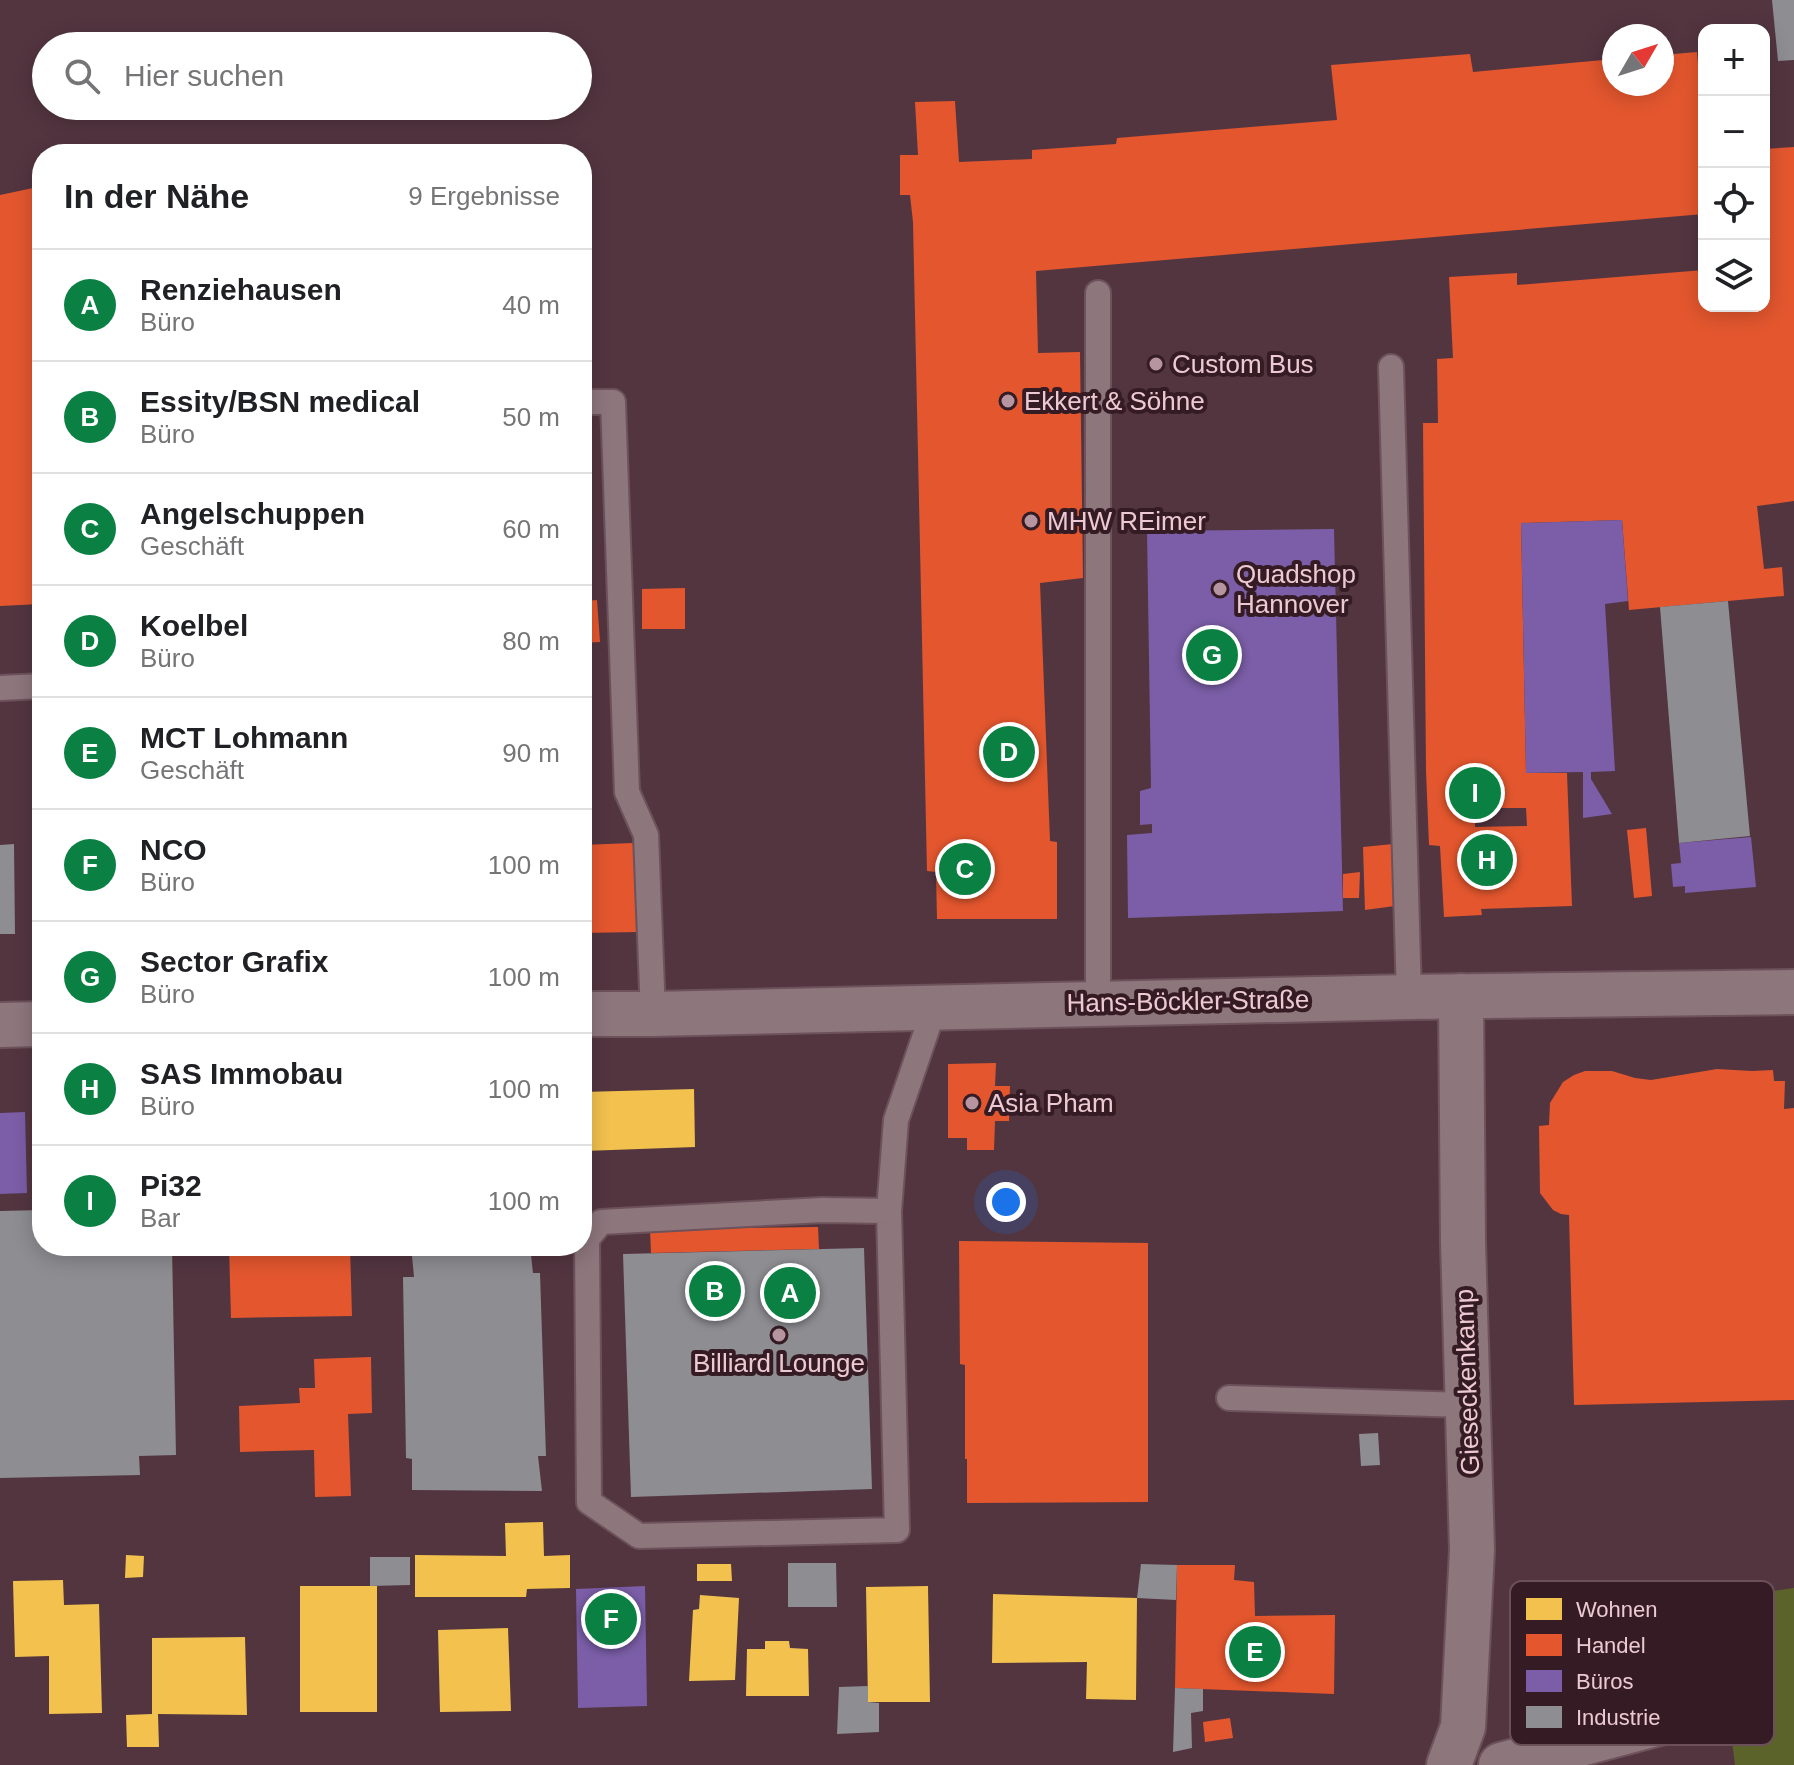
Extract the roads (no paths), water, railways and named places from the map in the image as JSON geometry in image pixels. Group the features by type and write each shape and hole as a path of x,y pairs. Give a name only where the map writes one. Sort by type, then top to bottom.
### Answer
{"street":[{"name":"Hans-Böckler-Straße","path":"592,1014 1794,992"},
{"name":"Gieseckenkamp","path":"1449,1765 1463,1727 1472,1550 1463,1242 1461,996"},
{"path":"0,1025 32,1024"},
{"path":"1501,1765 1576,1745"}],"lane":[{"path":"1098,293 1098,1003"},
{"path":"1391,367 1409,997"},
{"path":"592,402 613,402 627,792 646,835 653,1014"},
{"path":"0,688 32,686"},
{"path":"587,1256 589,1502 639,1536 897,1530 889,1211 896,1120 935,1006"},
{"path":"592,1233 601,1222 822,1210 889,1211"},
{"path":"1229,1398 1467,1405"}],"place":[{"name":"Custom Bus","path":"1156,364"},
{"name":"Ekkert & Söhne","path":"1008,401"},
{"name":"MHW REimer","path":"1031,521"},
{"name":"Quadshop Hannover","path":"1220,589"},
{"name":"Sector Grafix","path":"1212,655"},
{"name":"Koelbel","path":"1009,752"},
{"name":"Pi32","path":"1475,793"},
{"name":"SAS Immobau","path":"1487,860"},
{"name":"Angelschuppen","path":"965,869"},
{"name":"Asia Pham","path":"972,1103"},
{"name":"Essity/BSN medical","path":"715,1291"},
{"name":"Renziehausen","path":"790,1293"},
{"name":"Billiard Lounge","path":"779,1335"},
{"name":"NCO","path":"611,1619"},
{"name":"MCT Lohmann","path":"1255,1652"}]}
